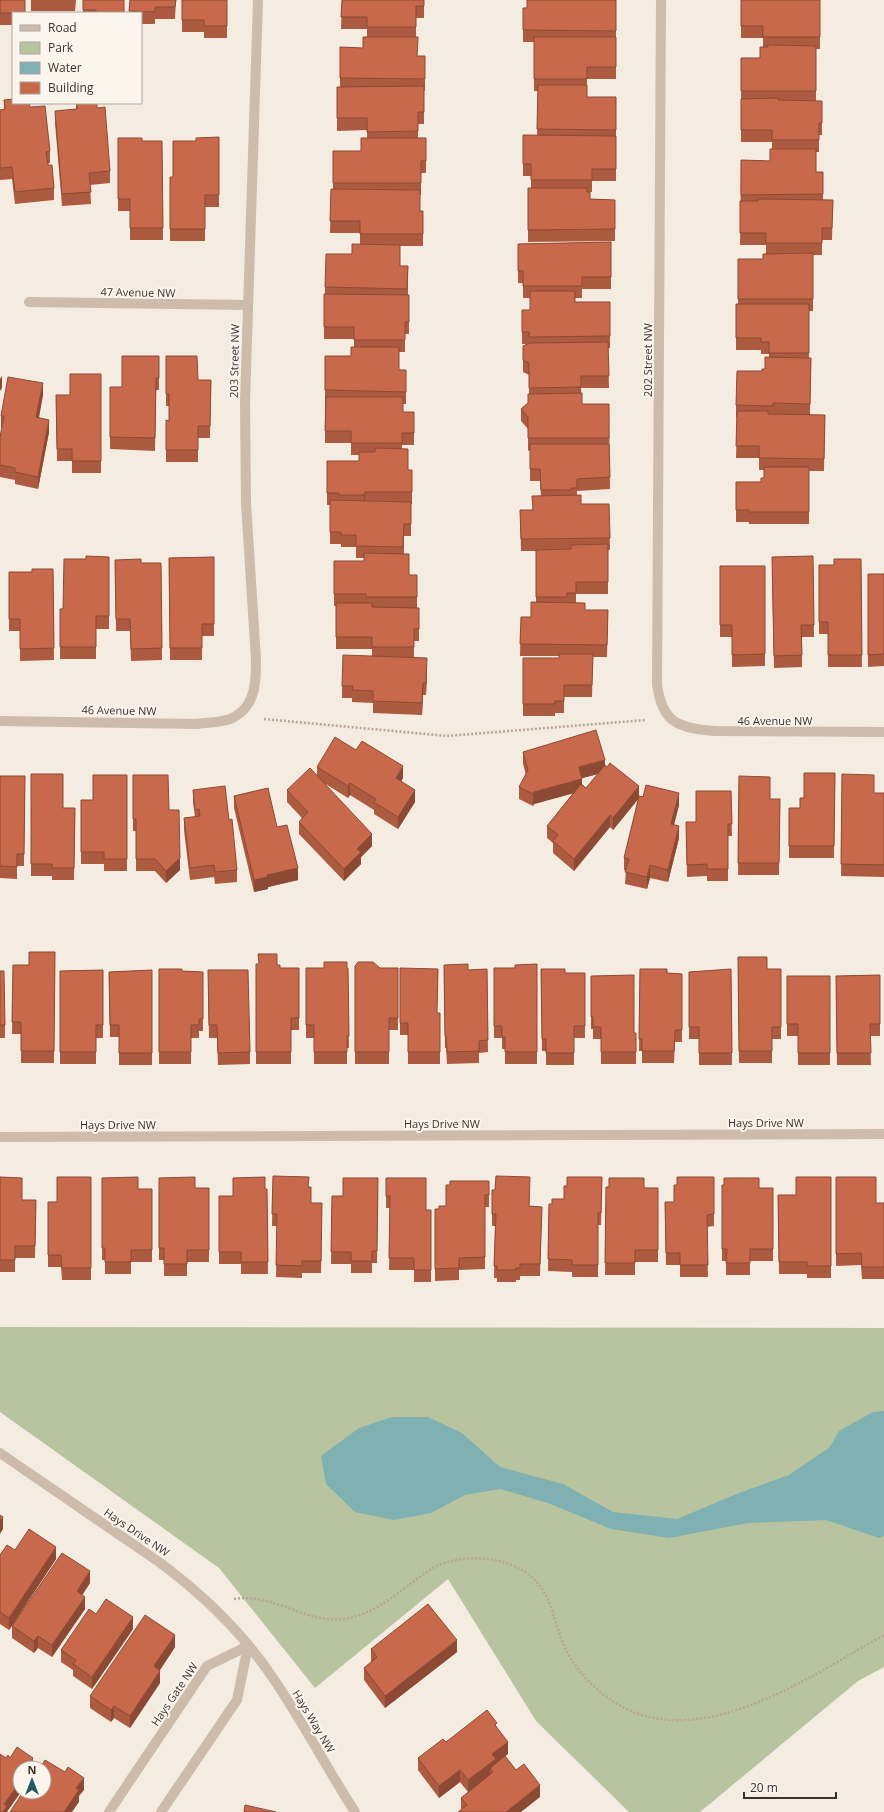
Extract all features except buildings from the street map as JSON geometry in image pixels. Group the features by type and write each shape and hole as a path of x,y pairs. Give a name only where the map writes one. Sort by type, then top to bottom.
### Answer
{"street":[{"name":"203 Street NW","path":"236,716 249,704 255,686 256,660 246,503 245,402 258,0"},
{"name":"202 Street NW","path":"661,0 657,684 659,701 668,718"},
{"name":"47 Avenue NW","path":"29,302 247,305"},
{"name":"46 Avenue NW","path":"0,720 197,724 220,721 236,716"},
{"name":"46 Avenue NW","path":"668,718 694,729 715,731 884,732"},
{"name":"Hays Drive NW","path":"0,1137 884,1134"},
{"name":"Hays Drive NW","path":"0,1453 180,1577 216,1611 248,1646"},
{"name":"Hays Gate NW","path":"109,1812 207,1666 248,1646"},
{"path":"160,1812 238,1700 248,1646"},
{"name":"Hays Way NW","path":"248,1646 277,1684 355,1812"}],"path":[{"path":"236,716 447,736 668,718"},
{"path":"216,1611 226,1600 250,1598 280,1604 313,1617 326,1620 341,1619 357,1616 373,1608 439,1565 476,1558 498,1560 513,1565 531,1577 542,1588 550,1602 565,1648 586,1678 601,1693 619,1705 641,1715 661,1720 687,1721 712,1717 742,1708 778,1693 884,1635"}],"green space":[{"path":"0,1327 884,1328 884,1667 858,1681 700,1812 629,1812 536,1721 448,1579 315,1688 219,1568 0,1412"}],"water":[{"path":"884,1411 884,1536 879,1538 826,1520 748,1523 669,1538 611,1529 548,1503 500,1489 465,1495 431,1513 394,1520 355,1512 326,1484 321,1456 359,1428 392,1417 428,1417 462,1433 500,1467 563,1484 613,1512 677,1519 739,1493 789,1475 830,1447 839,1431 873,1412"}]}
